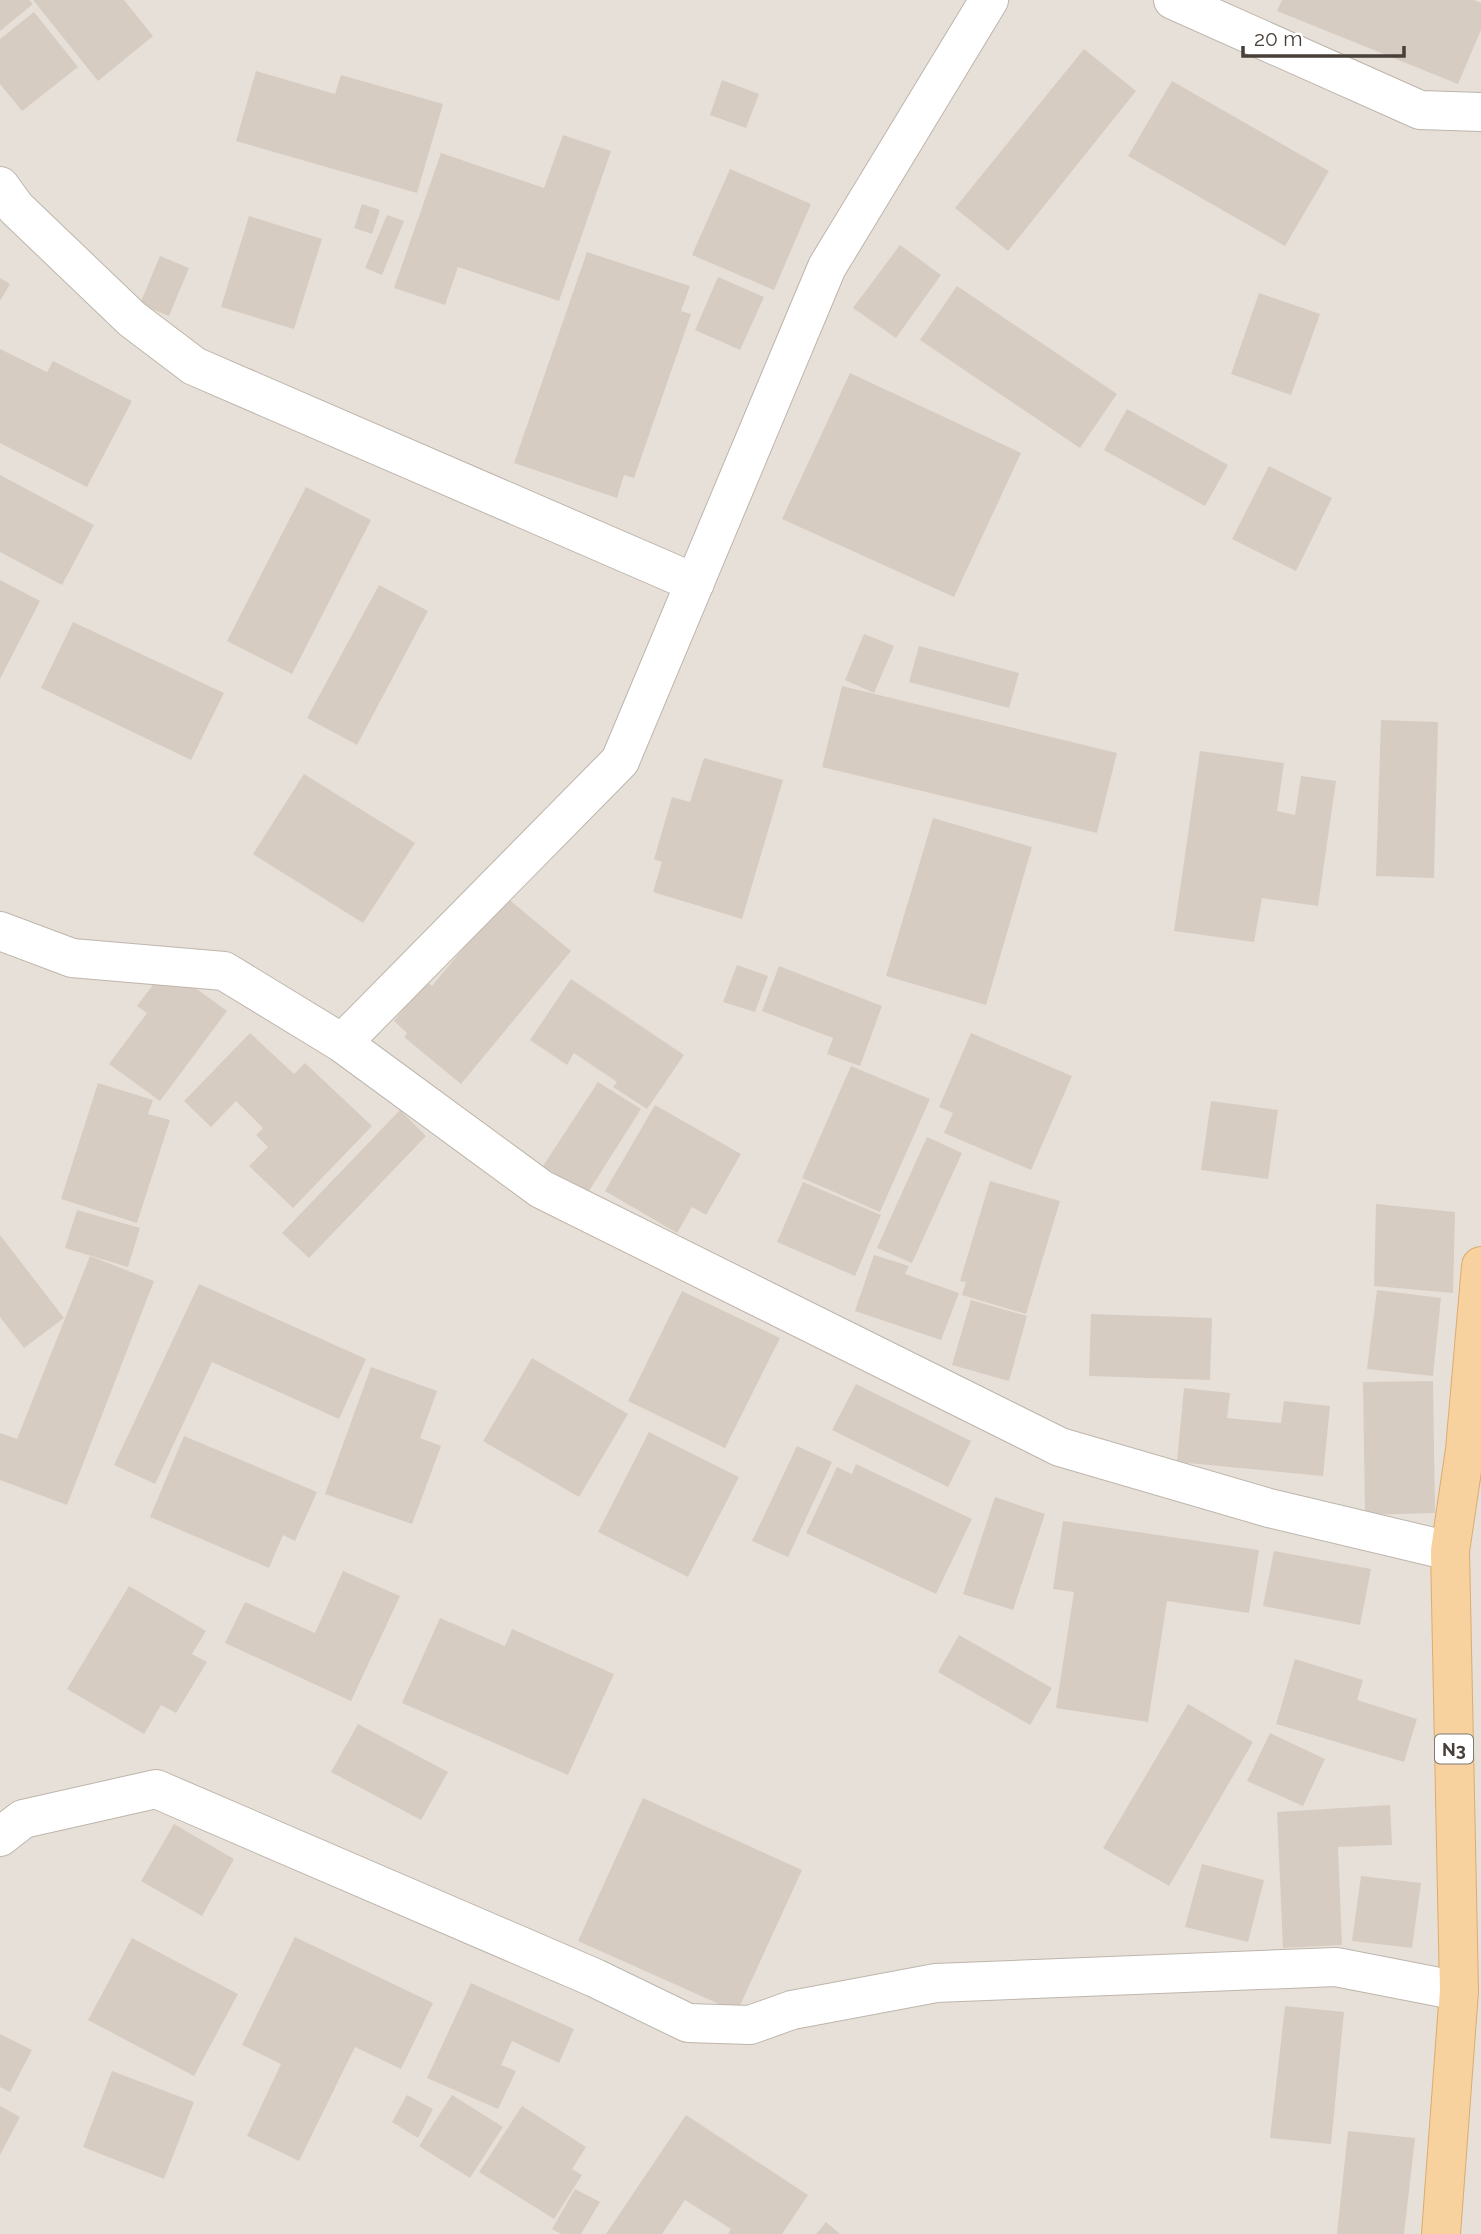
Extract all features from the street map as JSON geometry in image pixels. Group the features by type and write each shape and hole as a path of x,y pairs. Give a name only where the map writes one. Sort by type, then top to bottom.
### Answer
{"main road":[{"name":"N3","path":"1441,2234 1459,1991 1450,1551 1473,1451 1481,1266"}],"street":[{"path":"342,1043 620,761 827,267 989,0"},
{"path":"1173,0 1420,110 1481,112"},
{"path":"0,186 16,208 132,319 194,366 695,583"},
{"path":"0,931 72,958 224,971 342,1043 541,1189 1060,1447 1269,1507 1450,1551"},
{"path":"0,1837 23,1819 156,1789 595,1978 688,2023 750,2025 792,2010 936,1983 1336,1966 1459,1991"}],"shaded area":[{"path":"0,0 1481,0 1481,2234 0,2234"}],"building":[{"path":"0,0 29,0 33,4 0,31"},
{"path":"33,0 124,0 153,36 98,81"},
{"path":"1282,0 1474,0 1481,3 1481,30 1458,84 1277,11"},
{"path":"34,12 78,67 22,111 0,84 0,39"},
{"path":"1084,49 1136,91 1008,251 955,208"},
{"path":"256,71 335,94 341,75 443,104 417,193 236,141"},
{"path":"722,80 759,94 746,128 710,115"},
{"path":"1172,81 1329,171 1285,246 1128,156"},
{"path":"563,135 611,151 559,301 458,267 445,305 394,288 441,153 544,188"},
{"path":"730,169 811,204 774,290 692,255"},
{"path":"362,204 380,210 372,234 354,228"},
{"path":"387,215 404,221 382,275 365,268"},
{"path":"249,216 322,239 294,329 221,307"},
{"path":"900,245 941,275 896,338 853,308"},
{"path":"587,252 690,286 681,311 691,314 634,478 624,475 617,498 514,463"},
{"path":"160,256 189,268 169,316 140,304"},
{"path":"718,277 764,297 740,350 695,330"},
{"path":"0,278 10,284 0,301"},
{"path":"957,286 1117,394 1080,448 920,340"},
{"path":"1259,293 1320,314 1291,395 1231,374"},
{"path":"0,349 47,372 53,361 132,401 87,487 0,443"},
{"path":"850,373 1021,453 954,597 782,519"},
{"path":"1127,409 1228,465 1205,506 1104,450"},
{"path":"1269,466 1332,498 1296,571 1232,539"},
{"path":"0,475 94,525 62,585 0,552"},
{"path":"306,487 371,520 292,674 227,641"},
{"path":"0,580 40,601 0,679"},
{"path":"379,585 428,611 357,745 307,718"},
{"path":"73,622 224,693 191,760 41,688"},
{"path":"864,634 894,646 874,693 845,680"},
{"path":"919,646 1019,673 1009,708 909,682"},
{"path":"842,686 1117,753 1097,833 822,767"},
{"path":"1381,720 1438,722 1434,878 1376,876"},
{"path":"1200,751 1284,763 1277,811 1295,815 1301,776 1336,781 1318,906 1262,898 1254,942 1174,931"},
{"path":"704,758 783,780 742,919 653,892 662,862 654,859 672,797 690,802"},
{"path":"304,774 415,843 363,923 253,854"},
{"path":"933,818 1032,847 986,1005 886,976"},
{"path":"506,897 571,951 461,1084 404,1037 407,1033 394,1021 426,981 432,986"},
{"path":"737,965 768,976 755,1012 723,1002"},
{"path":"779,966 882,1006 860,1066 827,1054 833,1038 762,1011"},
{"path":"176,974 227,1011 160,1101 109,1064 147,1013 137,1006 158,978 168,986"},
{"path":"571,979 684,1055 647,1109 613,1087 617,1082 574,1053 567,1065 530,1040"},
{"path":"250,1033 294,1074 305,1063 372,1126 293,1208 249,1166 268,1147 256,1135 263,1128 236,1101 211,1127 184,1101"},
{"path":"971,1033 1072,1076 1031,1170 944,1133 953,1113 939,1107"},
{"path":"851,1066 930,1099 880,1212 802,1178"},
{"path":"598,1082 641,1109 587,1194 543,1166"},
{"path":"98,1083 153,1100 148,1114 170,1120 137,1223 61,1199"},
{"path":"1211,1101 1278,1110 1268,1179 1201,1170"},
{"path":"655,1105 741,1154 706,1215 692,1207 677,1233 605,1191"},
{"path":"400,1110 426,1136 309,1258 282,1233"},
{"path":"927,1137 962,1153 912,1263 877,1248"},
{"path":"990,1181 1060,1201 1026,1314 962,1295 966,1282 960,1281"},
{"path":"803,1182 881,1215 855,1276 777,1242"},
{"path":"1376,1204 1455,1212 1453,1293 1374,1286"},
{"path":"77,1210 140,1228 128,1267 65,1248"},
{"path":"0,1235 64,1318 24,1348 0,1317"},
{"path":"874,1255 909,1266 905,1274 959,1293 941,1340 855,1311"},
{"path":"90,1256 154,1281 67,1505 0,1480 0,1433 17,1439"},
{"path":"199,1284 366,1359 339,1419 212,1362 155,1484 114,1465"},
{"path":"1377,1290 1441,1298 1433,1376 1367,1369"},
{"path":"682,1291 780,1338 725,1448 628,1401"},
{"path":"971,1300 1027,1316 1009,1381 952,1365"},
{"path":"1091,1314 1212,1318 1210,1380 1089,1376"},
{"path":"532,1358 628,1414 579,1497 483,1441"},
{"path":"371,1367 437,1391 420,1438 441,1446 412,1524 325,1494"},
{"path":"1433,1381 1435,1513 1365,1515 1363,1382"},
{"path":"856,1384 971,1441 948,1487 832,1430"},
{"path":"1184,1388 1230,1393 1227,1418 1281,1423 1284,1401 1330,1406 1323,1476 1177,1462"},
{"path":"649,1432 739,1477 688,1577 598,1532"},
{"path":"184,1436 317,1492 295,1541 283,1535 269,1568 150,1517"},
{"path":"797,1446 832,1462 788,1557 752,1541"},
{"path":"856,1464 972,1519 936,1594 806,1533 837,1467 852,1474"},
{"path":"995,1497 1045,1514 1013,1610 963,1594"},
{"path":"1063,1521 1259,1550 1249,1613 1167,1601 1148,1722 1056,1708 1074,1592 1053,1589"},
{"path":"1274,1551 1371,1569 1360,1625 1263,1606"},
{"path":"343,1571 400,1596 351,1701 225,1643 245,1602 315,1633"},
{"path":"129,1586 206,1631 192,1654 207,1662 176,1713 161,1705 144,1734 67,1689"},
{"path":"440,1618 505,1646 512,1629 614,1674 568,1775 402,1703"},
{"path":"959,1635 1052,1688 1030,1725 938,1672"},
{"path":"1295,1659 1363,1680 1357,1700 1417,1719 1404,1762 1276,1724"},
{"path":"1188,1704 1253,1742 1169,1886 1103,1848"},
{"path":"358,1724 448,1772 421,1820 331,1772"},
{"path":"1270,1733 1325,1759 1303,1806 1247,1781"},
{"path":"643,1798 802,1870 737,2012 578,1941"},
{"path":"1390,1805 1392,1845 1338,1847 1342,1945 1283,1948 1277,1812"},
{"path":"174,1824 234,1859 202,1916 141,1881"},
{"path":"1202,1864 1264,1880 1248,1942 1185,1927"},
{"path":"1361,1876 1421,1883 1412,1948 1352,1941"},
{"path":"295,1937 433,2003 401,2069 355,2047 299,2161 247,2136 281,2064 242,2045"},
{"path":"132,1938 238,1994 194,2076 88,2020"},
{"path":"471,1983 574,2029 559,2063 512,2041 501,2065 516,2071 498,2109 427,2078"},
{"path":"1285,2006 1344,2012 1331,2144 1270,2138"},
{"path":"0,2034 32,2050 10,2092 0,2087"},
{"path":"112,2071 194,2102 164,2179 83,2147"},
{"path":"407,2095 433,2109 418,2138 392,2122"},
{"path":"452,2095 503,2127 470,2178 419,2146"},
{"path":"0,2106 20,2117 0,2155"},
{"path":"522,2106 586,2147 572,2169 582,2175 554,2219 479,2172"},
{"path":"686,2115 808,2195 782,2234 728,2234 731,2229 685,2200 662,2234 606,2234"},
{"path":"1348,2131 1415,2138 1404,2234 1337,2234"},
{"path":"575,2189 600,2202 581,2234 561,2234 552,2229"},
{"path":"826,2222 840,2234 816,2234"}]}
